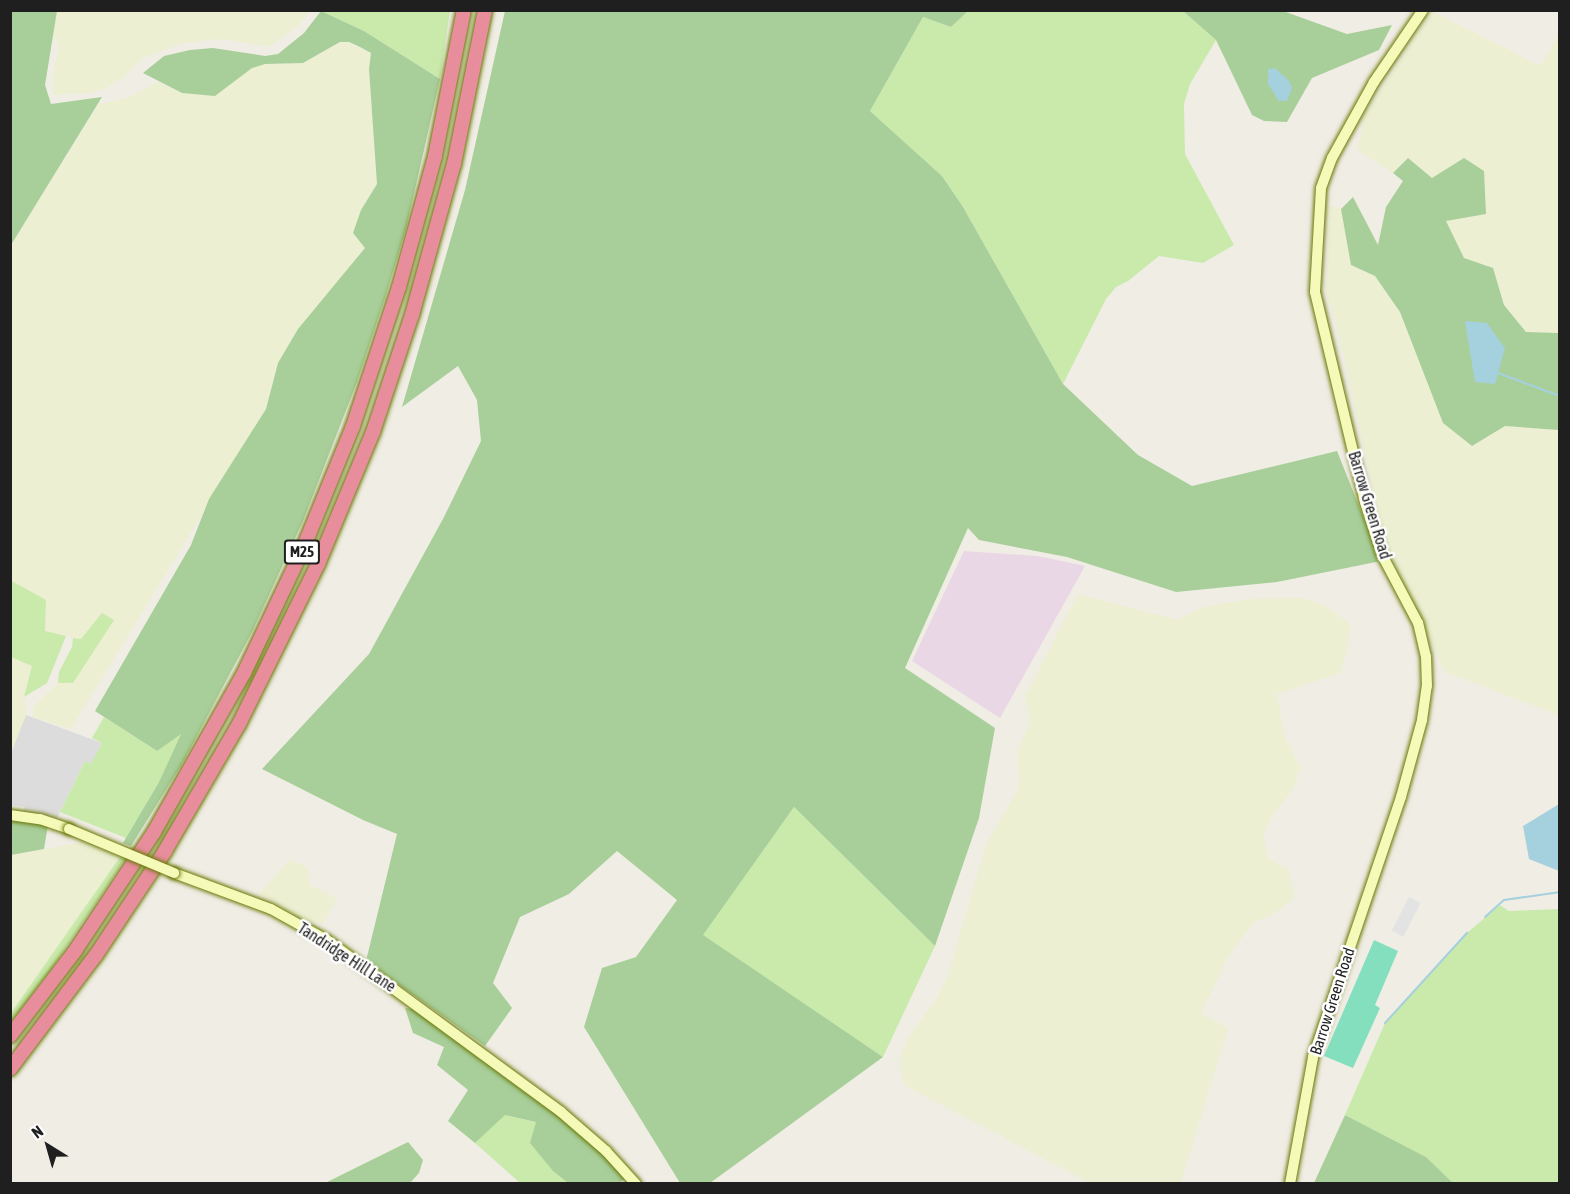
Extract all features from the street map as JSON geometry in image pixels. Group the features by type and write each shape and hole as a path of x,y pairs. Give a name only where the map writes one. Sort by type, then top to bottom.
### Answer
{"highway":[{"name":"M25","path":"10,1036 75,951 154,832 239,683 302,551 364,395 406,265 435,156 464,10"},
{"name":"M25","path":"10,1069 90,964 165,851 244,715 318,564 373,432 412,315 454,164 485,10"}],"street":[{"name":"Barrow Green Road","path":"1290,1184 1313,1057 1401,797 1426,696 1426,657 1418,623 1382,555 1365,502 1315,292 1321,188 1332,158 1374,82 1423,10"},
{"name":"Tandridge Hill Lane","path":"10,815 40,819 69,829 189,879 271,909 327,940 561,1112 606,1151 636,1184"}],"shaded area":[{"path":"964,551 1038,556 1085,566 1000,718 912,661"},
{"path":"26,715 102,743 91,765 85,761 57,818 22,812 25,807 11,805 10,750"},
{"path":"1409,897 1421,903 1403,937 1392,931"}],"green space":[{"path":"11,10 57,11 45,85 51,104 102,97 11,245"},
{"path":"57,11 310,11 298,26 269,47 224,39 183,43 141,59 122,79 104,89 91,93 53,95 53,74 59,49 53,32"},
{"path":"321,11 450,11 440,79 364,31"},
{"path":"321,11 364,31 440,79 424,150 406,228 386,295 357,382 303,521 252,632 182,764 131,846 123,843 159,782 181,734 157,751 95,711 191,545 209,499 266,409 278,363 298,329 365,248 353,233 361,210 377,184 369,69 371,53 360,47 349,42 340,42 303,63 265,64 252,68 215,96 182,93 143,73 164,56 190,50 213,48 265,56 278,54 304,33"},
{"path":"505,11 968,11 951,27 923,17 870,111 942,176 963,207 1063,384 1138,455 1192,486 1337,451 1381,561 1277,582 1176,592 1067,557 979,540 968,528 905,668 995,728 979,818 935,946 794,807 703,935 883,1057 710,1183 680,1183 584,1027 602,968 636,957 677,900 617,851 569,894 520,917 493,983 512,1008 485,1046 366,961 397,834 363,820 262,769 369,654 444,517 481,441 477,400 458,366 402,407 465,190"},
{"path":"968,11 1183,11 1216,40 1190,84 1184,104 1185,154 1234,245 1203,263 1159,256 1128,281 1116,287 1106,299 1063,384 963,207 942,176 870,111 923,17 951,27"},
{"path":"1183,11 1283,11 1347,34 1392,25 1379,50 1312,78 1287,122 1264,121 1252,115 1216,40"},
{"path":"1432,11 1541,66 1559,33 1559,333 1526,332 1504,305 1493,268 1464,258 1446,221 1486,214 1464,158 1432,178 1408,158 1393,173 1356,149 1362,133 1362,119"},
{"path":"344,41 371,53 369,69 377,184 361,210 365,247 278,363 266,409 71,729 32,717 34,706 58,683 73,683 102,614 81,639 45,632 46,600 11,580 10,257 14,240 99,104 127,98 158,82 182,93 215,96 252,68 265,64 303,63"},
{"path":"1408,158 1432,178 1464,158 1484,171 1486,214 1446,221 1464,258 1493,268 1504,305 1526,332 1559,333 1559,430 1505,426 1472,446 1443,423 1400,312 1375,276 1351,265 1341,209 1353,197 1378,245 1386,207 1403,181 1393,173"},
{"path":"1330,205 1341,209 1351,265 1375,276 1400,312 1443,423 1472,446 1505,426 1559,430 1559,715 1445,672 1384,539 1336,323 1326,292"},
{"path":"10,580 46,600 45,631 66,636 47,683 24,697 32,666 11,657"},
{"path":"1078,594 1177,620 1203,607 1248,599 1303,598 1324,605 1351,624 1347,652 1340,673 1277,694 1284,734 1301,768 1293,789 1271,817 1263,837 1269,859 1289,870 1295,898 1272,915 1254,922 1229,955 1201,1013 1228,1028 1181,1183 1090,1183 904,1085 899,1062 909,1036 934,1003 947,978 986,845 1019,787 1017,753 1030,721 1025,696"},
{"path":"102,613 114,620 73,683 58,683 59,672 72,647 73,638 81,639"},
{"path":"10,657 32,665 24,696 26,715 12,751"},
{"path":"104,717 157,751 182,732 159,782 126,838 60,812 85,761 91,764 102,743 92,738"},
{"path":"794,807 935,946 883,1057 702,935"},
{"path":"10,820 48,825 44,849 11,855"},
{"path":"81,838 84,842 120,857 11,1013 11,855 79,843"},
{"path":"120,857 125,859 52,968 11,1021 11,1013"},
{"path":"289,860 307,867 310,885 337,898 323,924 302,919 259,894"},
{"path":"1500,905 1509,911 1559,909 1559,1183 1453,1183 1426,1157 1345,1115 1385,1023 1467,933"},
{"path":"1374,940 1398,951 1375,1005 1380,1008 1353,1068 1324,1056"},
{"path":"405,1008 421,1010 543,1102 604,1154 626,1178 619,1183 568,1183 553,1171 530,1143 536,1122 505,1115 475,1143 448,1121 468,1090 437,1065 444,1047 413,1033"},
{"path":"504,1115 536,1122 553,1171 568,1183 520,1183 475,1143"},
{"path":"1345,1115 1426,1157 1453,1183 1314,1183"},
{"path":"408,1142 423,1160 419,1173 410,1183 325,1183"}],"water":[{"path":"1275,68 1289,81 1292,88 1287,101 1279,101 1268,84 1268,69"},
{"path":"1465,321 1487,323 1505,348 1495,384 1475,382"},
{"path":"1559,804 1559,871 1529,859 1523,826"}],"waterway":[{"path":"1498,373 1560,396"},
{"path":"1485,917 1504,900 1560,892"},
{"path":"1385,1023 1467,933"}]}
